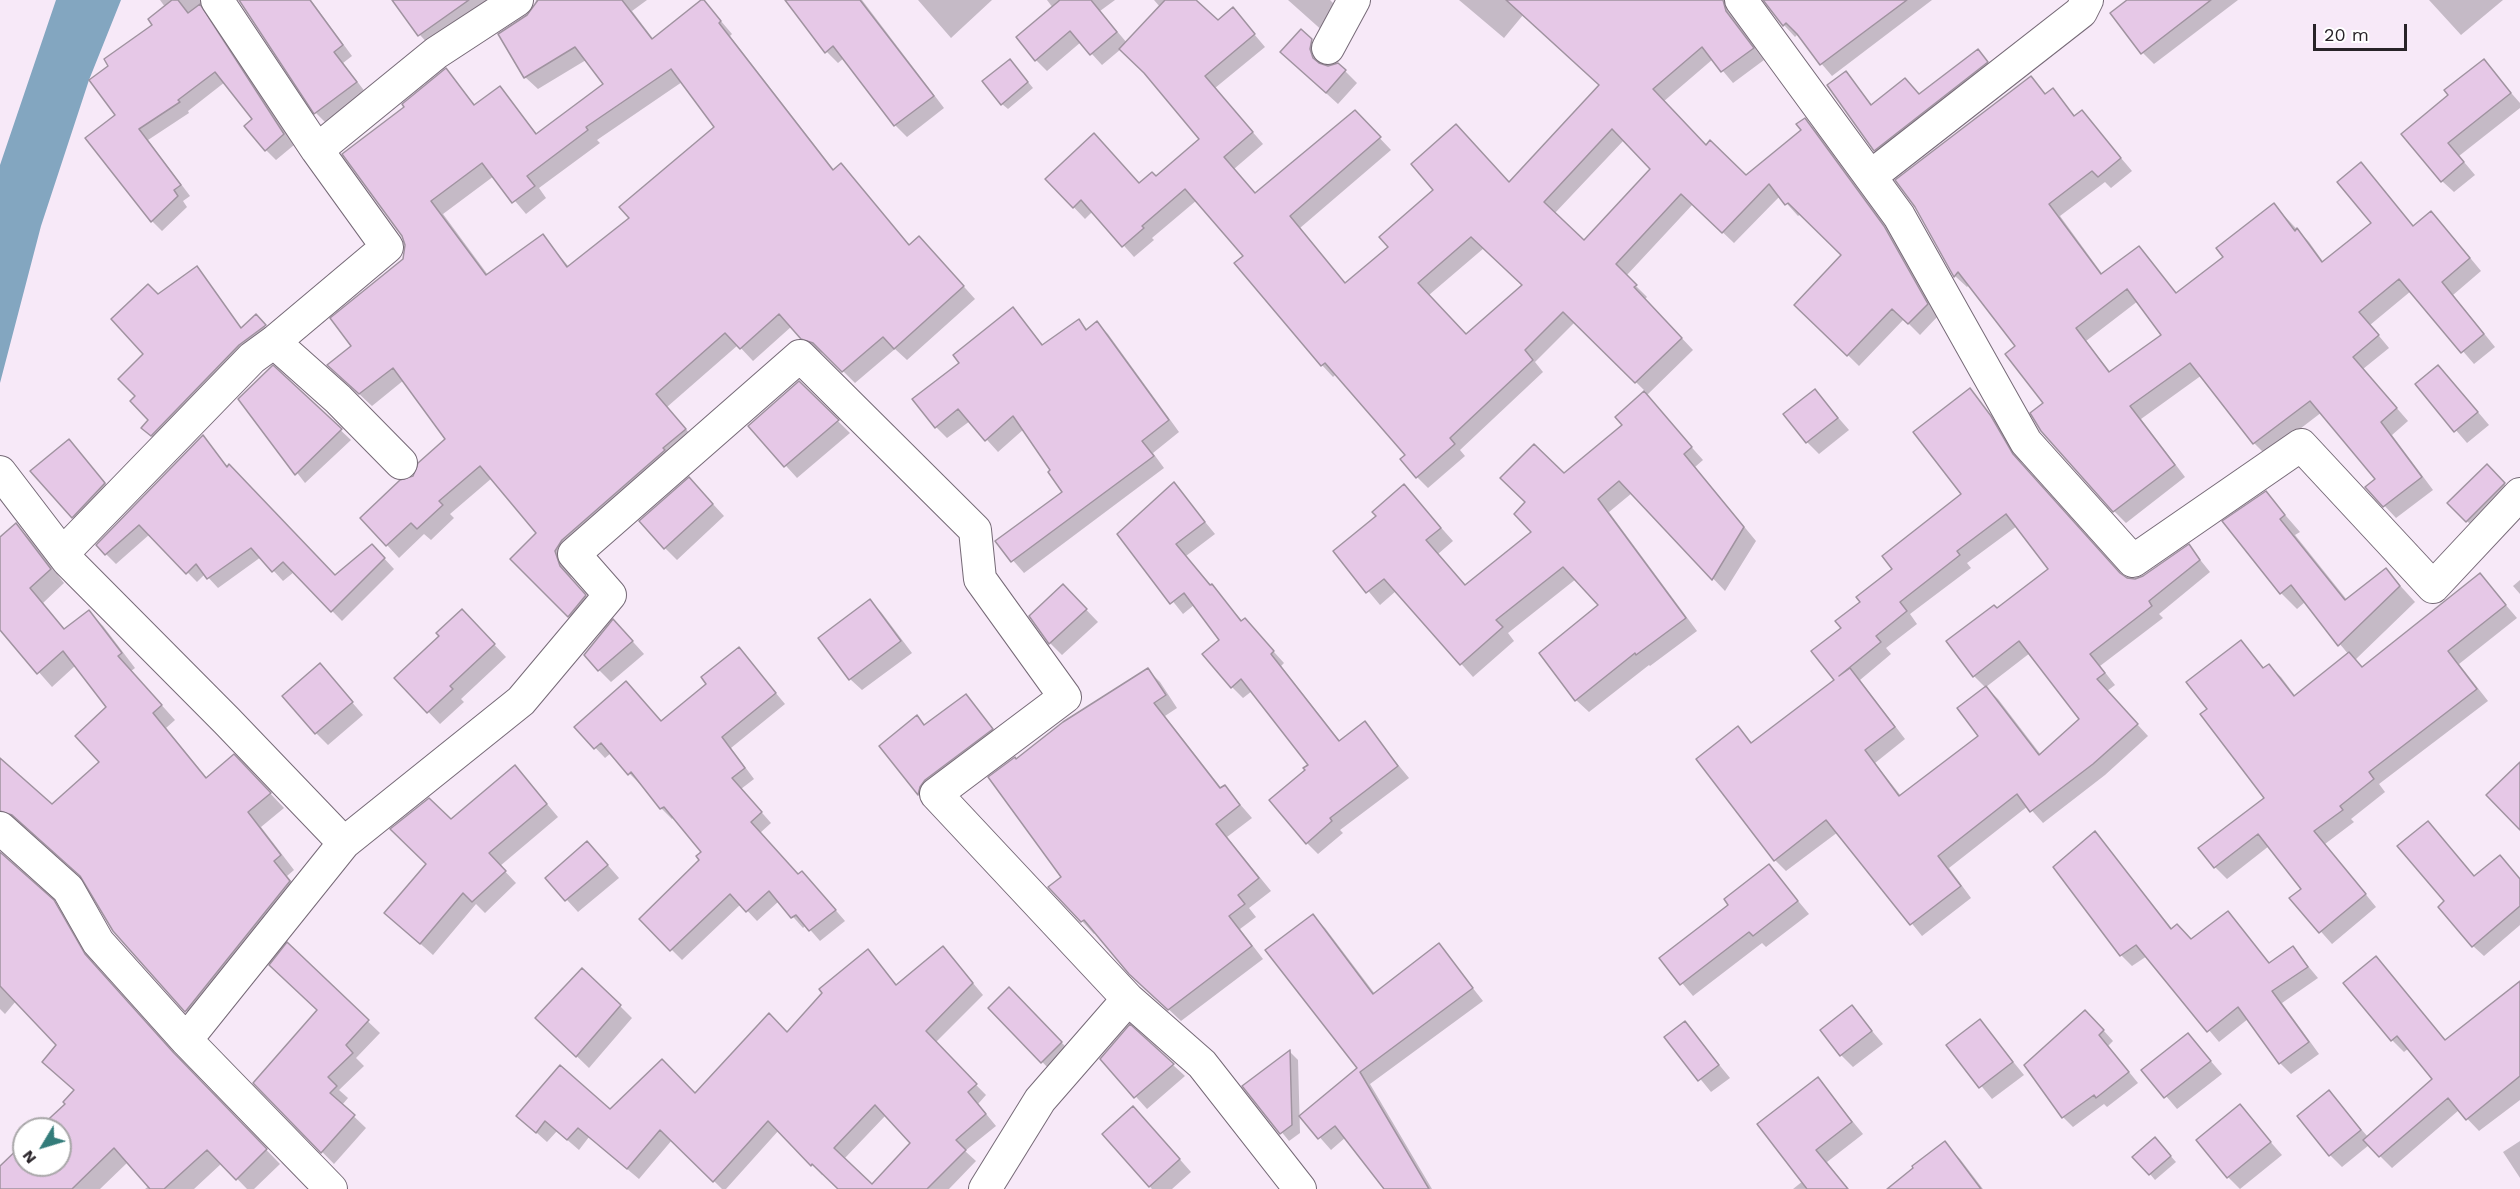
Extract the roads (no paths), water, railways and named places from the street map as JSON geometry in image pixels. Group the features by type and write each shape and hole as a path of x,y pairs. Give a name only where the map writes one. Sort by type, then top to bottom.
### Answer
{"street":[{"path":"63,553 252,358 387,247 317,150 217,0"},
{"path":"317,150 436,53 517,0"},
{"path":"1328,48 1354,0"},
{"path":"1741,0 1899,216 2026,442 2133,561 2301,445 2433,587 2520,494"},
{"path":"1871,176 2081,12 2087,0"},
{"path":"274,342 338,399 401,464"},
{"path":"186,1040 344,843 521,701 610,595 574,554 800,357 975,530 980,579 1065,697 936,794 1128,999 1202,1064 1300,1189"},
{"path":"0,472 63,553 344,843"},
{"path":"0,828 68,889 98,942 186,1040 331,1189"},
{"path":"986,1189 1041,1100 1128,999"}],"water":[{"path":"56,0 121,0 89,80 41,226 0,383 0,165"}]}
